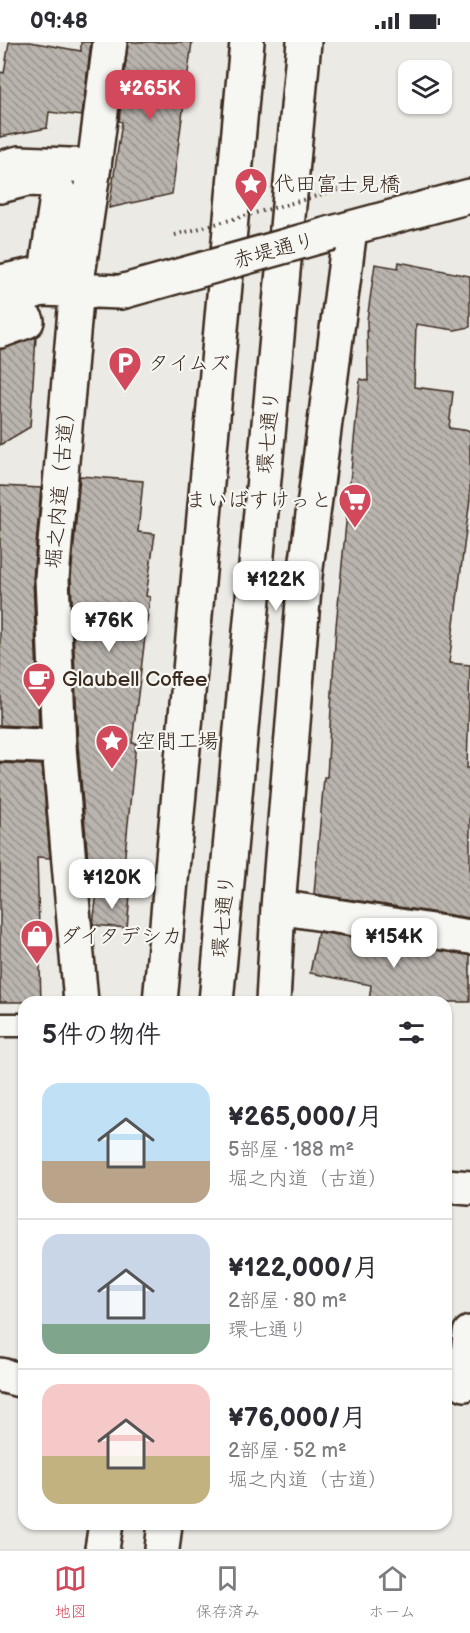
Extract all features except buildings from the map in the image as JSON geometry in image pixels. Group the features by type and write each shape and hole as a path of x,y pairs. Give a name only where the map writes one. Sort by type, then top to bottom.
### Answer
{"street":[{"name":"堀之内道（古道）","path":"80,996 59,747 52,578 76,292 110,42"},
{"path":"161,996 247,42"},
{"name":"環七通り","path":"217,996 304,42"},
{"path":"0,168 20,163 94,166"},
{"path":"0,186 27,179 46,180 58,190 44,239 46,272 15,279"},
{"name":"赤堤通り","path":"9,319 41,289 122,292 470,196"},
{"path":"273,996 278,907 305,576 341,231"},
{"path":"0,744 59,747"},
{"path":"278,907 470,937"},
{"path":"452,1186 470,1188"},
{"path":"460,1384 470,1333"},
{"path":"0,1375 18,1380"},
{"path":"102,1549 105,1530"},
{"path":"162,1549 164,1530"}],"lane":[{"path":"0,1025 18,1025"}],"path":[{"path":"175,235 339,190"}],"place":[{"name":"代田富士見橋","path":"251,213"},
{"name":"タイムズ","path":"125,392"},
{"name":"まいばすけっと","path":"355,529"},
{"name":"Glaubell Coffee","path":"39,708"},
{"name":"空間工場","path":"112,770"},
{"name":"ダイタデシカ","path":"37,965"}]}
